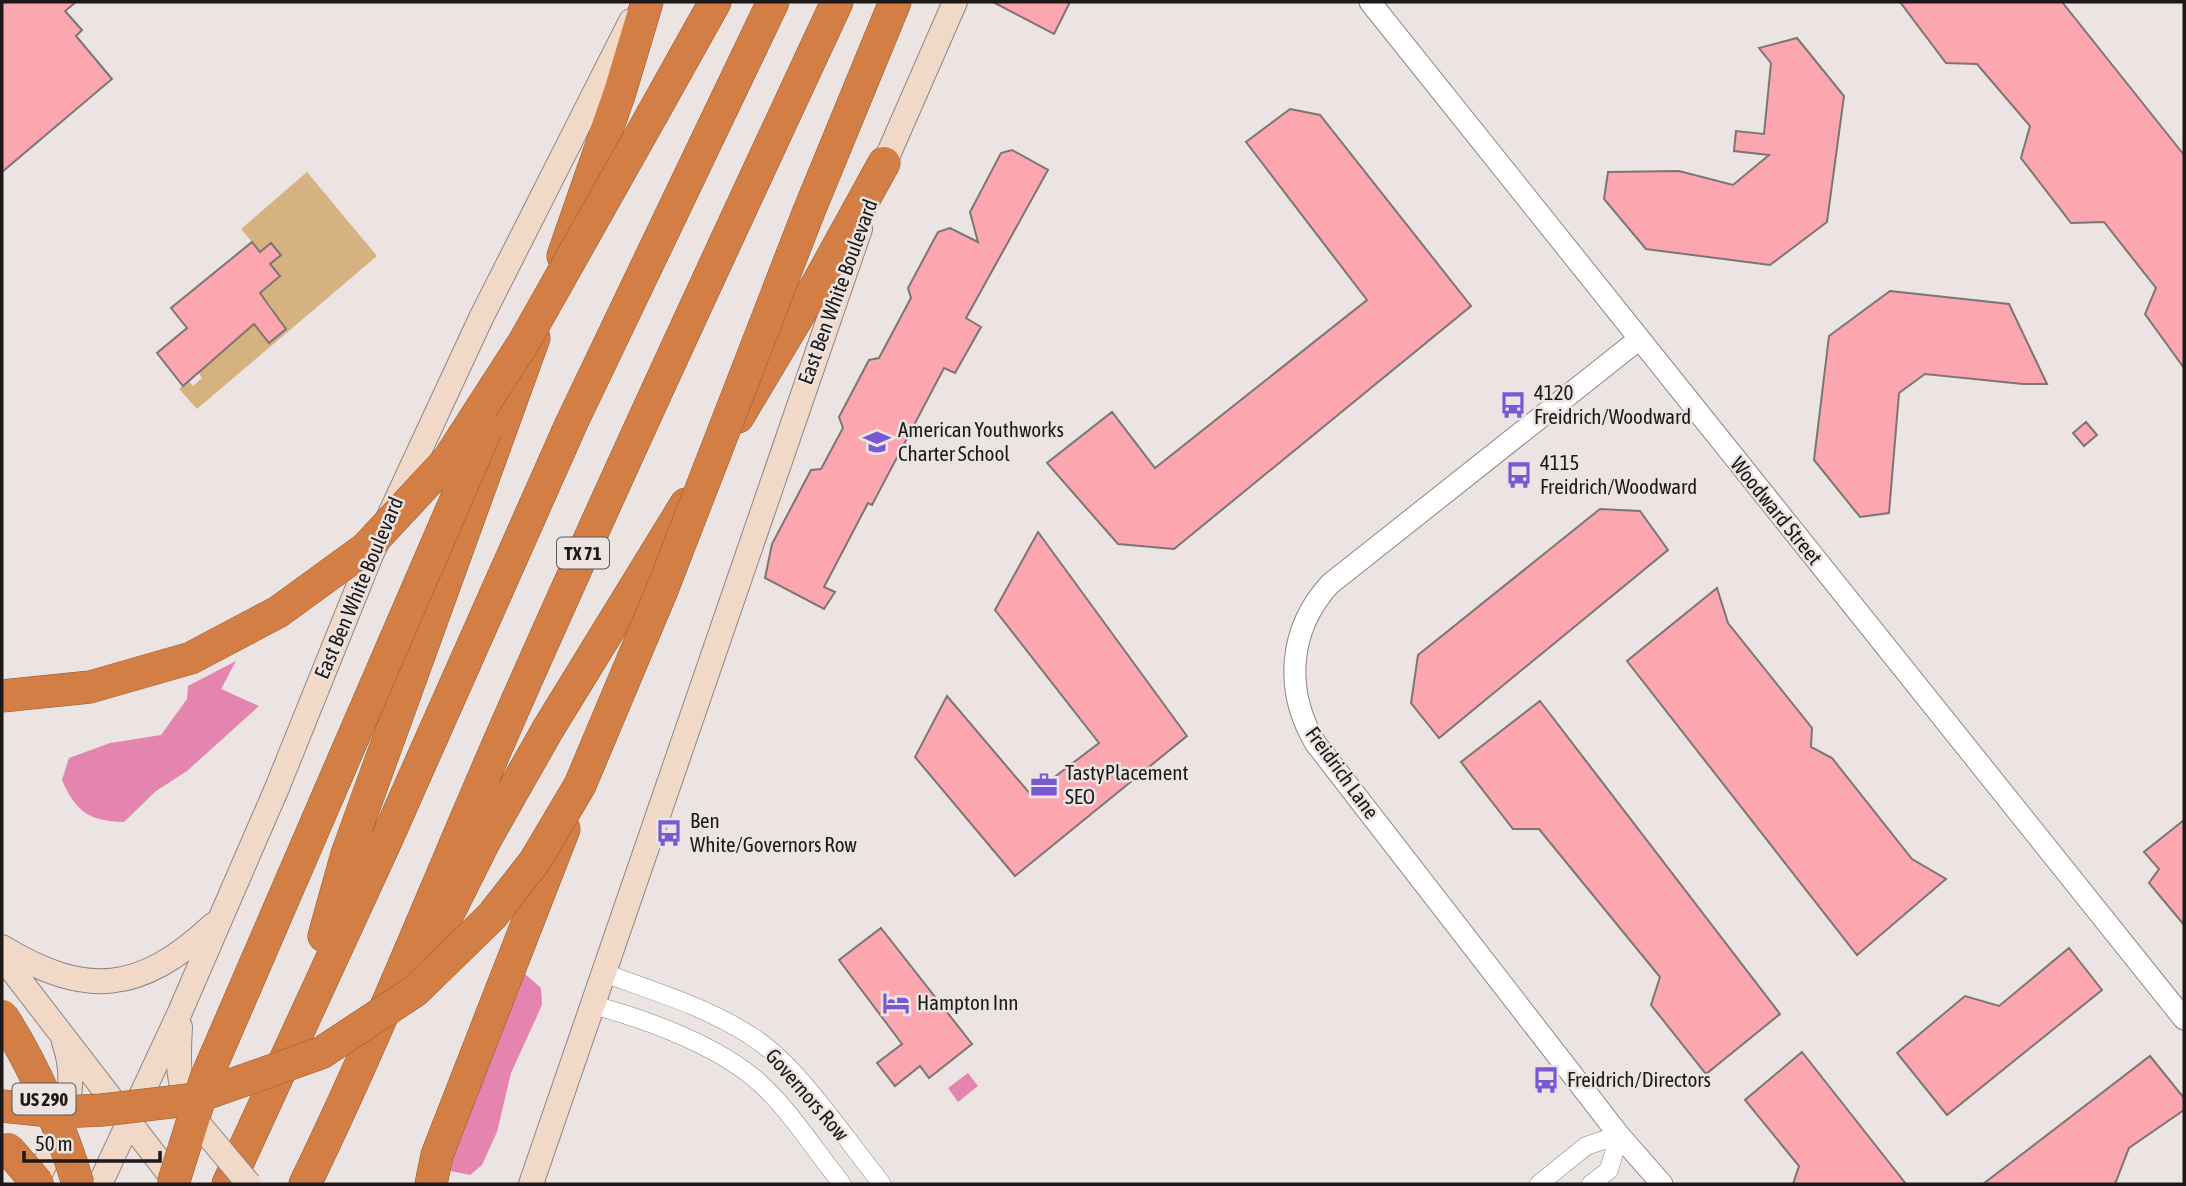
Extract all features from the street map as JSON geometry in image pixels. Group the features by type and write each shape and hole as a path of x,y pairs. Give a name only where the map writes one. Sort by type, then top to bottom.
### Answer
{"highway":[{"path":"302,1020 347,855 616,105 647,2"},
{"path":"2,696 90,687 191,658 278,612 366,548 448,460 524,342 715,2"},
{"path":"228,1184 385,843 572,422 773,2"},
{"name":"TX 71","path":"305,1184 341,1111 426,908 601,512 837,2"},
{"path":"431,1184 437,1155 580,785 662,590 809,211 895,2"},
{"path":"341,1111 542,740 775,355 884,163"},
{"path":"172,1180 206,1078 524,342"},
{"path":"2,1106 60,1112 188,1100 321,1053 415,991 492,916 534,861 580,785"},
{"name":"US 290","path":"2,1016 15,1036 69,1153 78,1184"},
{"path":"5,1145 37,1184"}],"main road":[{"name":"East Ben White Boulevard","path":"100,1184 221,918 371,555 486,306 641,2"},
{"name":"East Ben White Boulevard","path":"531,1184 819,342 884,163 955,2"},
{"path":"2,947 60,977 94,982 120,979 151,971 185,951 221,918"},
{"path":"2,957 172,1180"},
{"path":"180,1012 177,1069 180,1090 192,1116 249,1184"},
{"path":"37,1184 69,1104 73,1080 71,1060 60,1030"}],"street":[{"name":"Woodward Street","path":"1370,2 2184,1019"},
{"name":"Freidrich Lane","path":"1638,340 1330,584 1313,604 1300,631 1293,674 1301,716 1316,744 1619,1135 1662,1184"},
{"name":"Governors Row","path":"604,973 713,1016 752,1036 805,1088 882,1184"},
{"name":"Governors Row","path":"593,1005 641,1019 733,1063 765,1087 842,1184"},
{"path":"1539,1184 1586,1146 1619,1135"},
{"path":"1591,1184 1609,1170 1619,1135"}],"shaded area":[{"path":"307,172 377,256 197,409 179,389 189,381 193,386 202,378 198,372 273,308 260,293 280,275 241,229"},
{"path":"236,661 221,689 259,706 187,771 156,791 124,822 93,817 79,807 62,780 69,758 110,743 161,735 187,699 188,686"},
{"path":"505,970 525,974 541,988 542,1005 511,1073 497,1132 482,1165 470,1175 441,1169"},
{"path":"968,1073 978,1086 958,1102 948,1088"}],"building":[{"path":"2,2 76,2 65,11 82,30 76,36 112,79 2,172"},
{"path":"993,2 1070,2 1054,34"},
{"path":"1900,2 2062,2 2184,155 2184,368 2145,314 2156,288 2104,222 2071,223 2021,158 2030,126 1977,64 1946,63"},
{"path":"1797,38 1844,96 1827,222 1770,265 1646,249 1604,199 1608,172 1679,171 1733,185 1769,155 1734,151 1736,131 1764,134 1771,63 1759,48"},
{"path":"1290,109 1320,115 1471,306 1174,549 1118,544 1047,463 1112,412 1155,468 1367,300 1246,142"},
{"path":"1012,150 1048,170 966,318 981,327 955,373 944,368 872,505 868,503 824,587 835,592 824,609 765,578 772,544 811,470 821,469 843,428 839,417 869,360 879,358 911,298 908,288 938,232 950,228 978,242 970,212 1001,153"},
{"path":"252,242 260,252 271,243 281,255 270,264 280,276 260,293 286,329 269,343 254,324 183,386 157,353 187,328 171,308"},
{"path":"1890,291 2009,304 2047,384 1925,374 1899,393 1889,513 1860,517 1814,460 1829,336"},
{"path":"2086,422 2097,435 2084,446 2073,433"},
{"path":"1600,509 1640,511 1668,550 1439,738 1411,703 1418,655"},
{"path":"1038,532 1187,736 1015,876 915,757 947,696 1031,795 1099,743 995,610"},
{"path":"1717,588 1728,623 1812,728 1811,747 1832,758 1912,859 1946,879 1857,955 1627,661"},
{"path":"1540,701 1780,1014 1706,1074 1651,1005 1660,977 1539,829 1513,829 1461,762"},
{"path":"2184,820 2184,925 2149,883 2159,869 2144,852"},
{"name":"Hampton Inn","path":"881,928 972,1044 929,1078 920,1066 895,1086 877,1063 902,1044 839,960"},
{"path":"2069,948 2102,990 1947,1115 1897,1053 1965,996 1999,1006"},
{"path":"1802,1052 1906,1184 1793,1184 1799,1166 1745,1100"},
{"path":"2150,1056 2184,1098 2184,1110 2129,1148 2115,1184 1983,1184"}],"place":[{"name":"4120 Freidrich/Woodward","path":"1513,405"},
{"name":"American Youthworks Charter School","path":"877,442"},
{"name":"4115 Freidrich/Woodward","path":"1519,475"},
{"name":"TastyPlacement SEO","path":"1044,785"},
{"name":"Ben White/Governors Row","path":"669,833"},
{"name":"Hampton Inn","path":"896,1003"},
{"name":"Freidrich/Directors","path":"1546,1080"}]}
